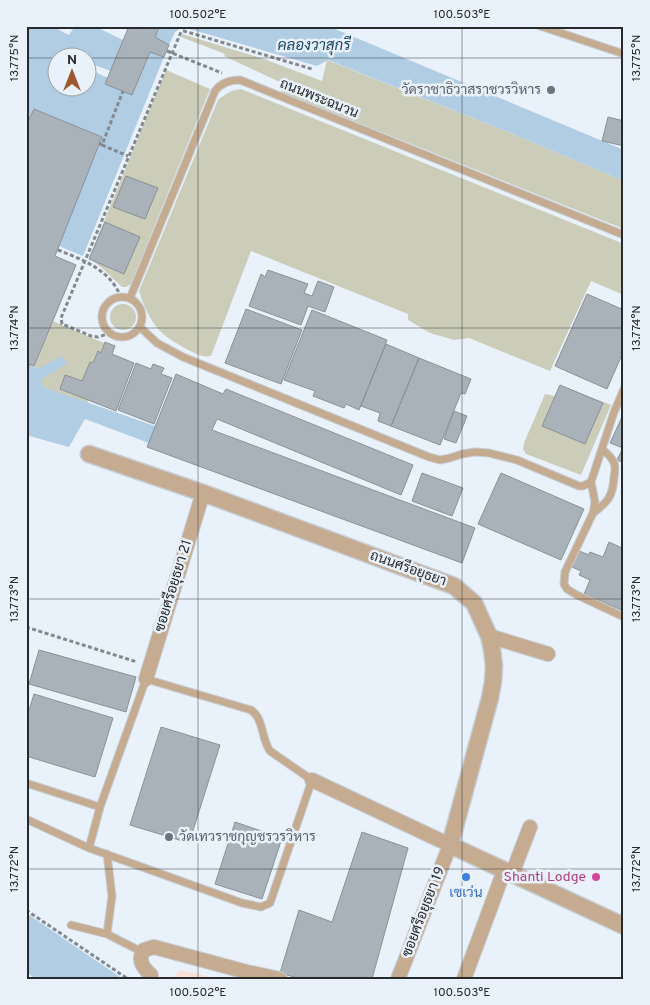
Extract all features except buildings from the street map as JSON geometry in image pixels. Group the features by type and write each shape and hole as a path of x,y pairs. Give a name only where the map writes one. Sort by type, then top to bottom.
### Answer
{"street":[{"name":"ถนนศรีอยุธยา","path":"89,454 203,493 454,586 474,603 489,636 494,666 493,682 450,846"},
{"name":"ซอยศรีอยุธยา 21","path":"148,672 203,493"},
{"path":"489,636 548,654"},
{"path":"312,780 624,926"},
{"path":"464,979 508,872 530,827"},
{"name":"ซอยศรีอยุธยา 19","path":"398,979 450,846"},
{"path":"152,975 143,968 141,962 142,952 154,946 247,972 280,979"}],"lane":[{"path":"540,26 624,54"},
{"name":"ถนนพระฉนวน","path":"230,81 240,80 624,235"},
{"path":"130,298 215,91 219,86 230,81"},
{"path":"120,297 130,298 140,307 142,321 140,327 130,336 123,337 110,333 103,323 102,316 106,304 120,297"},
{"path":"140,327 157,343 183,357 428,457 440,460 462,454 489,452 516,460 579,486 591,482"},
{"path":"624,389 591,482 595,502 593,512 565,572 564,584 567,589 577,596 624,616"},
{"path":"616,408 624,412"},
{"path":"593,512 602,506 612,492 614,481 615,467 613,461 602,449"},
{"path":"26,819 89,848 242,903 260,907 270,903 312,780 270,751 255,713 148,672 100,807 89,848"},
{"path":"26,784 100,807"},
{"path":"107,854 112,896 107,934"},
{"path":"71,925 107,934 142,952"}],"path":[{"path":"110,333 98,337 92,336 62,324 61,318 127,155 180,32 312,69"},
{"path":"167,51 218,71 230,81"},
{"path":"123,91 101,144 127,155"},
{"path":"58,250 92,264 117,288 120,297"},
{"path":"26,627 148,672"},
{"path":"26,910 128,979"}],"shaded area":[{"path":"181,970 212,977 214,979 170,979"}],"green space":[{"path":"182,34 264,59 322,81 327,60 513,134 624,181 624,229 281,92 284,84 224,56 225,54 181,37"},
{"path":"166,70 210,89 131,284 122,287 89,258"},
{"path":"241,89 624,244 624,295 591,281 550,371 469,338 454,340 430,333 408,320 408,314 251,251 211,356 199,355 187,349 159,330 147,312 139,291 218,100 235,90"},
{"path":"123,304 133,307 136,317 133,327 123,330 113,327 110,317 113,307"},
{"path":"53,321 111,346 87,403 43,387 38,370 34,366"},
{"path":"560,385 611,405 581,475 526,454 523,449 545,394 555,396"}],"water":[{"path":"26,26 60,26 59,30 69,35 75,26 94,26 123,40 111,71 98,66 98,48 48,48 48,98 98,98 98,74 108,78 150,52 164,57 83,256 59,246 102,137 34,109 26,126"},
{"name":"คลองวาสุกรี","path":"160,26 316,26 319,28 335,29 624,150 624,181 513,134 328,60 317,66 186,28 181,28 175,32 169,45 155,37"},
{"path":"62,356 67,364 41,379 43,387 155,426 149,443 85,419 69,447 26,435 26,367 28,368 30,364 38,369"},
{"path":"26,913 123,979 36,979 26,972"}],"place":[{"name":"วัดราชาธิวาสราชวรวิหาร","path":"551,90"},
{"name":"วัดเทวราชกุญชรวรวิหาร","path":"169,837"},
{"name":"เซเว่น","path":"466,877"},
{"name":"Shanti Lodge","path":"596,877"}]}
